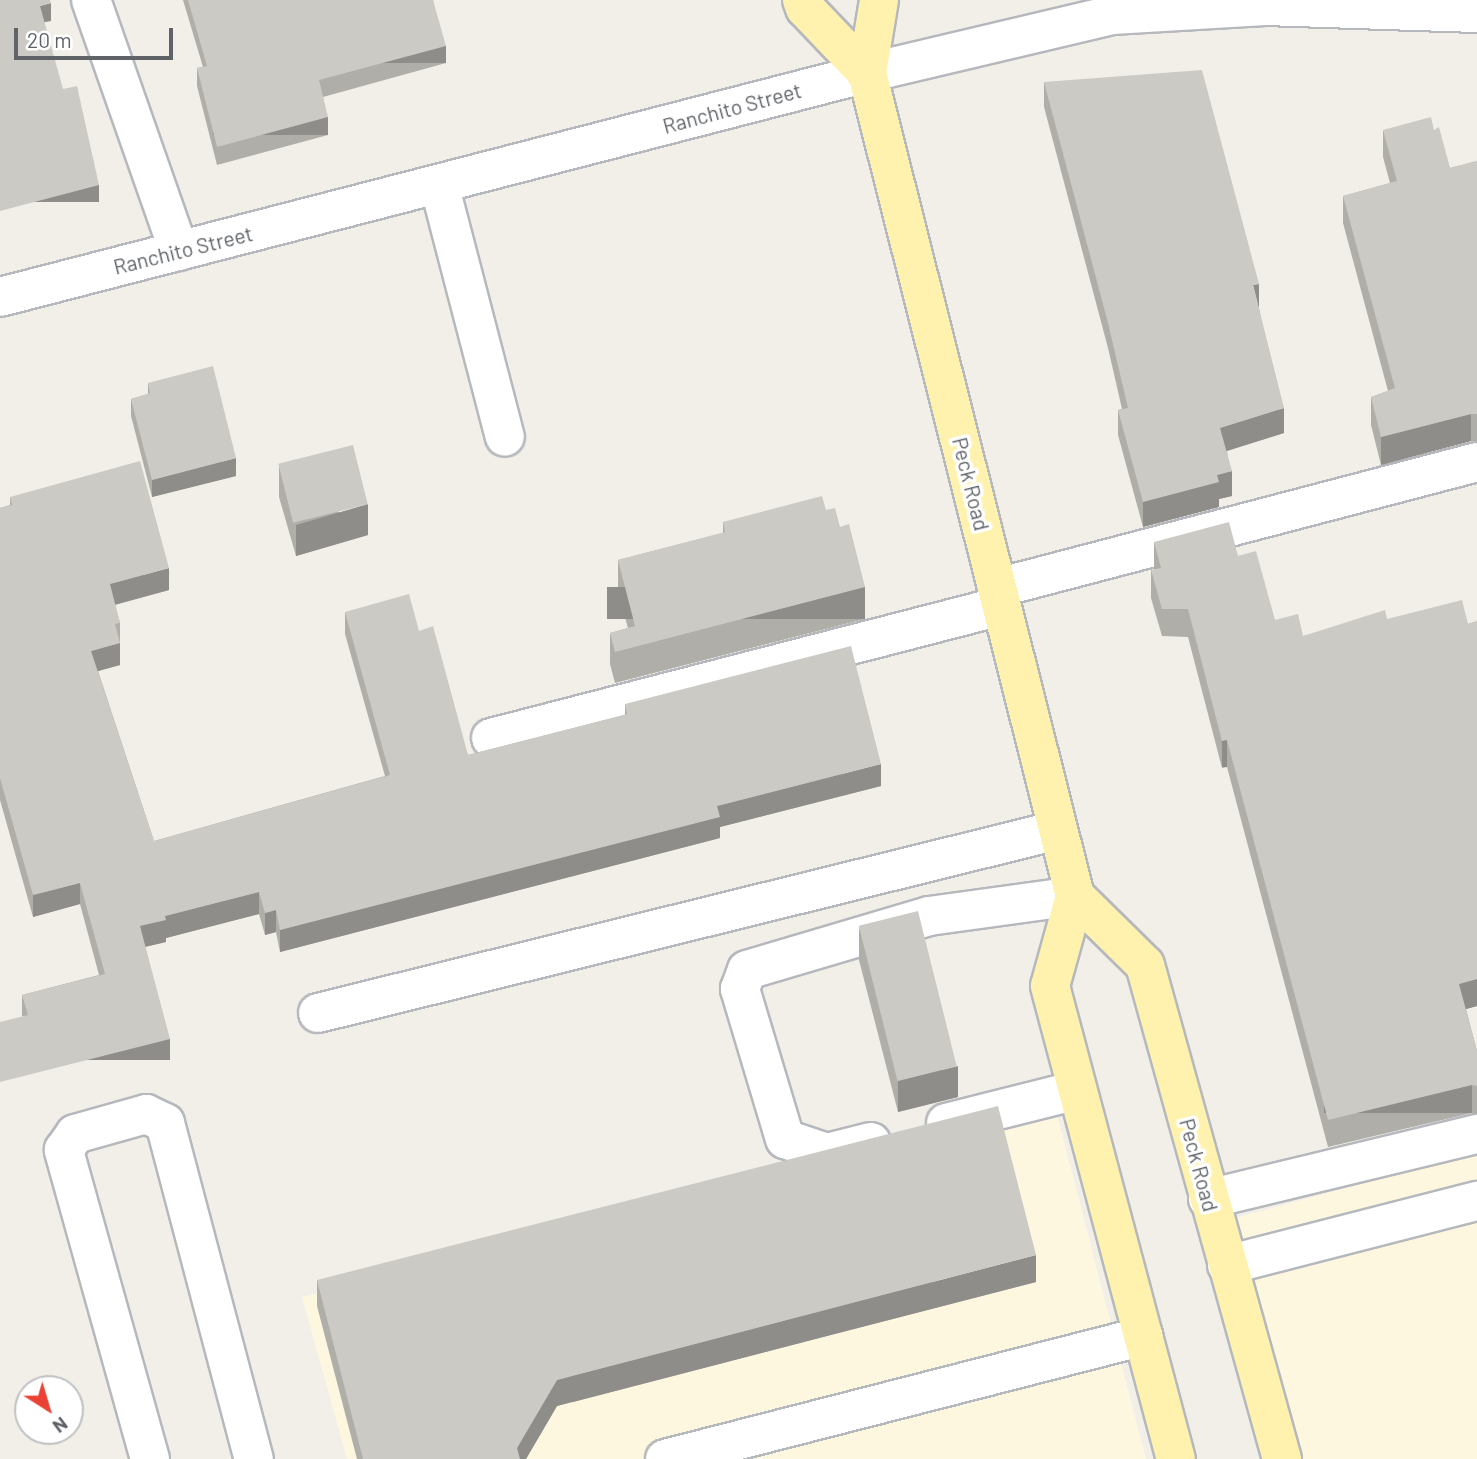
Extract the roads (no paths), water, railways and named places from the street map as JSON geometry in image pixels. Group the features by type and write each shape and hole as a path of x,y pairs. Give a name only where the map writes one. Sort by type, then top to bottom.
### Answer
{"main road":[{"name":"Peck Road","path":"802,0 805,8 867,73"},
{"name":"Peck Road","path":"879,0 867,73 1075,896 1050,986 1176,1459"},
{"name":"Peck Road","path":"1075,896 1145,965 1282,1459"}],"street":[{"path":"91,0 179,251"},
{"name":"Ranchito Street","path":"0,297 867,73 1112,15 1265,6 1477,13"},
{"path":"439,184 505,437"},
{"path":"491,738 1477,462"},
{"path":"318,1013 1058,830"},
{"path":"1075,896 929,916 747,970 740,989 785,1139 827,1153 1077,1090"},
{"path":"150,1459 64,1150 75,1134 146,1114 164,1123 254,1459"},
{"path":"1208,1199 1477,1134"},
{"path":"1227,1265 1477,1201"},
{"path":"665,1459 1143,1336"}]}
